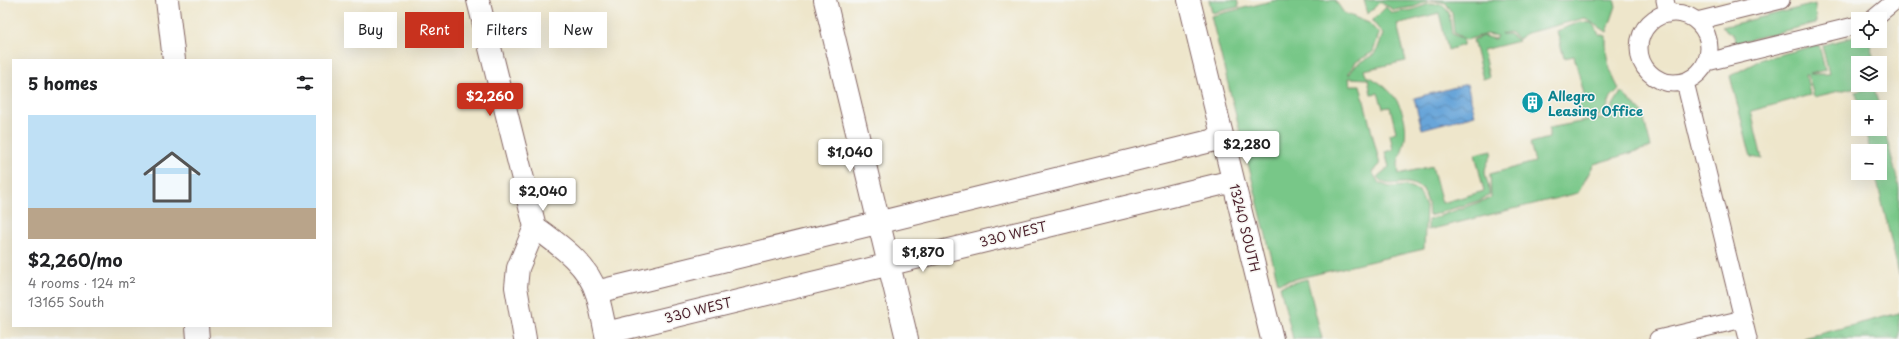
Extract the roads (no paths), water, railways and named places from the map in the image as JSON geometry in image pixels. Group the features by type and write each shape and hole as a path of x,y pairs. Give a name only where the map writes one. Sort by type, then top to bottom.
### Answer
{"street":[{"path":"167,0 174,59"},
{"path":"478,0 534,227 518,268 516,287 525,339"},
{"path":"825,0 880,222 907,339"},
{"name":"13240 SOUTH","path":"1189,0 1272,339"},
{"path":"596,292 1223,138"},
{"name":"330 WEST","path":"606,336 889,264 1233,181"},
{"path":"534,227 571,255 584,270 596,292 606,336"},
{"path":"197,327 198,339"}],"lane":[{"path":"1696,21 1781,0"},
{"path":"1881,12 1896,0"},
{"path":"1666,7 1696,21 1707,36 1710,47 1707,62 1702,70 1694,78 1685,82 1670,84 1659,80 1649,73 1642,63 1639,52 1640,40 1644,30 1651,22 1660,15 1666,7"},
{"path":"1707,62 1851,27"},
{"path":"1685,82 1748,339"},
{"path":"1658,339 1743,318"}],"water":[{"path":"1467,84 1475,115 1422,129 1414,98"}],"place":[{"name":"Allegro Leasing Office","path":"1532,103"}]}
